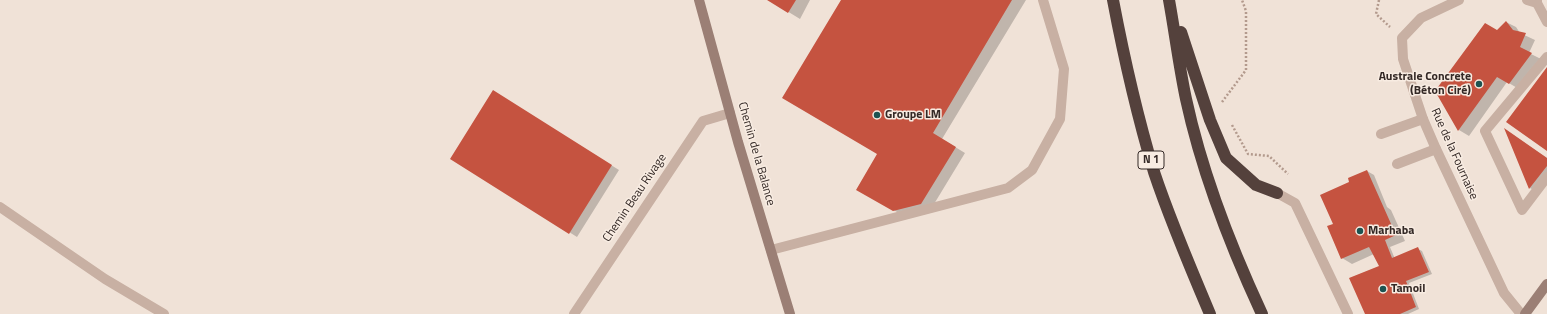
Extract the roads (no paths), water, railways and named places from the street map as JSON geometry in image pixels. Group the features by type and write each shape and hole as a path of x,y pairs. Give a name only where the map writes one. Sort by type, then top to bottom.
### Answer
{"highway":[{"name":"N 1","path":"1112,0 1128,74 1154,172 1178,238 1210,314"},
{"path":"1170,0 1210,120 1226,158 1256,185 1277,193"},
{"path":"1170,0 1186,99 1204,167 1237,260 1262,314"}],"street":[{"name":"Chemin de la Balance","path":"699,0 730,113 790,314"},
{"path":"770,250 1008,188 1032,170 1060,119 1064,69 1043,0"},
{"name":"Rue de la Fournaise","path":"1459,0 1421,18 1402,38 1402,59 1423,119 1436,149 1504,293 1521,314"},
{"path":"1534,1 1547,22"},
{"path":"1547,57 1485,131 1522,210 1547,177"},
{"name":"Chemin Beau Rivage","path":"574,314 703,121 730,113"},
{"path":"1382,134 1423,119"},
{"path":"1397,164 1436,149"},
{"path":"1277,193 1295,203 1348,314"},
{"path":"0,207 105,279 164,314"},
{"path":"1525,314 1547,284"}],"place":[{"name":"Australe Concrete (Béton Ciré)","path":"1479,84"},
{"name":"Groupe LM","path":"877,115"},
{"name":"Marhaba","path":"1360,231"},
{"name":"Tamoil","path":"1383,289"}]}
